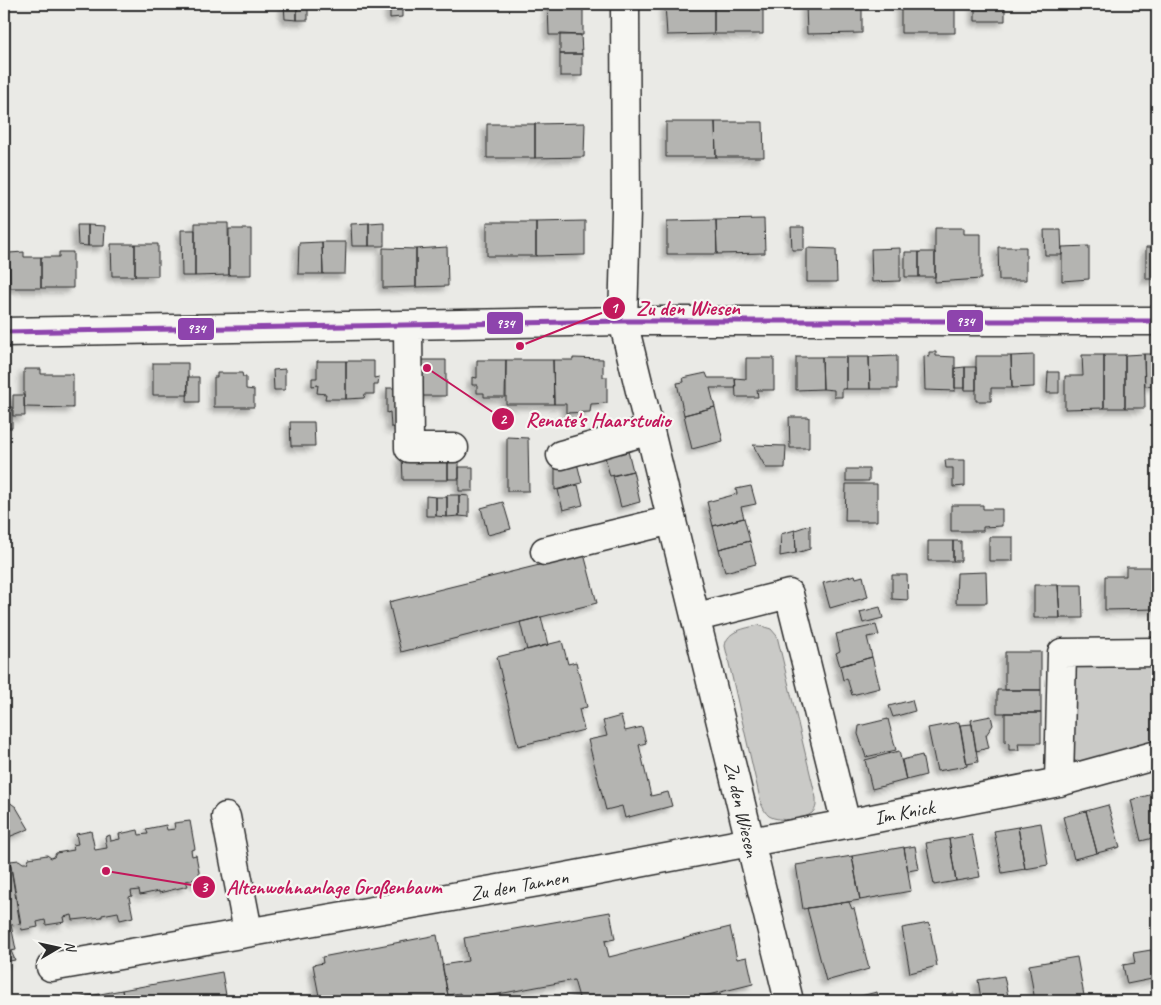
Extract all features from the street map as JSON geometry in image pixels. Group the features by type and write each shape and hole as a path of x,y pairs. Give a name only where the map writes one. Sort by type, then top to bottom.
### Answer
{"street":[{"name":"Zu den Wiesen","path":"625,4 626,211 623,322 697,617 789,1001"},
{"path":"4,332 623,322 1157,321"},
{"path":"408,325 409,448 454,448"},
{"path":"561,455 650,430"},
{"path":"545,551 672,520"},
{"path":"697,617 789,594 846,824"},
{"path":"1059,782 1062,654 1157,652"},
{"name":"Im Knick","path":"750,841 1059,782 1157,756"},
{"path":"226,817 236,933"},
{"name":"Zu den Tannen","path":"52,967 236,933 544,881 750,841"}],"shaded area":[{"path":"758,625 771,629 777,636 816,798 815,808 812,813 797,819 784,820 773,818 766,813 762,805 725,646 726,641 733,633"},
{"path":"1157,661 1157,747 1084,765 1074,760 1070,755 1073,671 1078,665"}],"building":[{"path":"284,4 297,4 297,20 285,19"},
{"path":"297,4 308,4 308,20 297,20"},
{"path":"390,4 402,4 402,17 390,18"},
{"path":"548,4 583,4 583,35 549,35"},
{"path":"665,4 714,4 714,34 667,35"},
{"path":"714,4 763,4 763,34 714,34"},
{"path":"806,4 862,4 862,33 807,34"},
{"path":"901,4 955,4 955,33 901,33"},
{"path":"975,4 1005,4 1005,21 975,21"},
{"path":"560,34 581,35 582,54 560,54"},
{"path":"560,54 582,54 582,76 560,76"},
{"path":"666,122 715,122 716,157 666,157"},
{"path":"715,122 763,122 764,157 716,157"},
{"path":"585,123 584,157 535,158 535,124"},
{"path":"487,124 535,124 535,158 487,158"},
{"path":"764,219 765,253 717,254 716,220"},
{"path":"716,220 717,254 667,254 667,221"},
{"path":"585,221 585,255 536,256 536,222"},
{"path":"384,222 384,246 369,246 369,223"},
{"path":"487,222 536,222 536,256 487,256"},
{"path":"195,223 228,223 229,275 195,276"},
{"path":"369,223 369,246 352,246 351,224"},
{"path":"77,225 88,225 88,246 78,245"},
{"path":"88,225 105,226 104,246 88,246"},
{"path":"791,227 804,227 804,250 792,250"},
{"path":"935,228 964,228 964,234 981,234 981,279 935,282"},
{"path":"229,229 251,229 251,275 229,275"},
{"path":"181,230 195,230 195,276 182,276"},
{"path":"1044,230 1061,230 1062,255 1045,255"},
{"path":"322,242 323,274 298,274 299,243"},
{"path":"322,242 346,242 345,274 323,274"},
{"path":"111,244 135,244 135,276 112,276"},
{"path":"135,244 158,244 158,276 135,276"},
{"path":"1089,246 1089,279 1062,281 1062,247"},
{"path":"447,247 448,286 416,287 416,249"},
{"path":"998,247 1026,247 1026,280 999,280"},
{"path":"1146,247 1157,247 1157,279 1146,279"},
{"path":"383,248 416,249 416,287 383,288"},
{"path":"807,248 836,249 837,282 807,282"},
{"path":"900,248 900,281 872,282 871,249"},
{"path":"24,252 24,257 41,257 41,288 10,288 9,253"},
{"path":"59,252 73,252 73,288 41,288 41,257 59,257"},
{"path":"905,252 919,252 919,277 905,277"},
{"path":"919,252 935,252 935,277 919,277"},
{"path":"929,352 936,352 936,356 955,357 955,391 925,390 924,356 929,357"},
{"path":"1144,354 1157,354 1157,385 1145,386"},
{"path":"1144,354 1145,408 1125,408 1125,355"},
{"path":"1034,355 1034,387 1012,388 1011,356"},
{"path":"1082,355 1104,355 1104,408 1065,409 1065,376 1083,376"},
{"path":"1104,355 1125,355 1125,408 1104,408"},
{"path":"897,356 897,389 870,389 869,357"},
{"path":"976,356 1011,356 1012,388 991,388 991,401 976,401"},
{"path":"796,357 822,357 823,389 796,390"},
{"path":"822,357 846,357 846,389 842,389 842,397 834,397 834,390 823,389"},
{"path":"846,357 869,357 870,389 846,389"},
{"path":"573,358 603,359 603,377 607,377 607,403 591,404 590,412 566,413 566,404 554,404 553,360 573,360"},
{"path":"746,358 774,358 774,390 757,390 758,397 736,397 735,378 746,379"},
{"path":"412,360 446,360 446,396 413,396"},
{"path":"477,360 506,360 505,397 484,397 484,393 477,393 477,385 472,385 472,377 477,378"},
{"path":"506,360 553,360 554,404 506,404"},
{"path":"317,361 346,361 346,399 325,399 326,394 317,393 318,385 312,386 312,378 317,378"},
{"path":"346,361 374,361 374,378 379,377 378,385 374,385 374,394 365,394 364,398 346,399"},
{"path":"153,363 188,363 188,395 153,395"},
{"path":"965,367 965,388 955,388 955,368"},
{"path":"965,367 976,367 976,390 965,390"},
{"path":"24,369 41,369 41,374 73,374 73,408 24,407"},
{"path":"285,369 285,390 274,390 273,370"},
{"path":"1048,372 1059,372 1059,393 1047,393"},
{"path":"217,373 242,373 243,377 246,377 246,389 254,390 254,407 214,407 214,377 217,377"},
{"path":"706,373 708,378 735,378 736,388 710,388 715,407 684,415 677,383 684,382 683,378"},
{"path":"188,377 199,377 199,402 187,402"},
{"path":"387,388 402,388 402,428 391,427 390,412 387,413"},
{"path":"13,395 24,395 25,416 13,416"},
{"path":"4,407 12,407 12,428 4,428"},
{"path":"715,407 723,441 692,449 684,415"},
{"path":"789,417 809,417 809,448 790,448"},
{"path":"290,422 314,422 315,446 291,446"},
{"path":"507,437 528,438 529,491 507,491"},
{"path":"753,445 786,446 785,468 766,468"},
{"path":"627,447 633,471 610,476 604,453"},
{"path":"402,455 448,455 448,480 403,480"},
{"path":"448,455 459,455 459,479 448,479"},
{"path":"576,459 582,483 555,490 555,465"},
{"path":"945,460 965,460 965,486 953,487 953,468 946,468"},
{"path":"459,467 473,467 473,491 459,491"},
{"path":"846,469 869,469 869,481 846,481"},
{"path":"633,471 640,502 621,507 613,476"},
{"path":"846,484 877,484 877,521 845,521"},
{"path":"578,485 583,505 563,510 558,490"},
{"path":"751,486 756,504 741,507 744,518 713,526 707,502 737,494 736,489"},
{"path":"447,495 459,495 459,516 447,517"},
{"path":"459,495 469,496 469,517 459,516"},
{"path":"426,496 436,497 436,516 426,516"},
{"path":"436,497 447,497 447,517 436,516"},
{"path":"503,502 511,529 488,535 481,508"},
{"path":"951,505 983,505 983,509 1002,509 1002,526 983,527 983,531 951,531"},
{"path":"744,518 750,541 719,549 713,526"},
{"path":"810,525 810,549 796,553 795,530"},
{"path":"795,530 796,553 780,556 781,534"},
{"path":"989,537 1013,537 1013,561 989,561"},
{"path":"750,541 756,564 725,572 719,549"},
{"path":"928,541 953,541 953,561 928,561"},
{"path":"953,541 961,541 961,561 953,561"},
{"path":"584,554 597,603 401,652 389,602"},
{"path":"1126,567 1157,567 1157,609 1105,610 1105,576 1126,576"},
{"path":"986,572 987,603 956,603 957,573"},
{"path":"855,575 856,578 863,576 868,597 830,608 823,583"},
{"path":"892,575 907,575 908,600 892,599"},
{"path":"1034,585 1058,585 1060,618 1034,618"},
{"path":"1058,585 1082,585 1083,618 1060,618"},
{"path":"880,607 883,618 863,623 860,612"},
{"path":"541,617 548,645 527,650 520,622"},
{"path":"876,625 879,635 867,637 872,657 840,666 836,653 840,651 836,634"},
{"path":"562,641 568,664 576,662 587,707 579,709 584,730 518,746 497,657"},
{"path":"4,651 9,672 4,674"},
{"path":"1005,652 1041,652 1041,690 1005,690"},
{"path":"872,657 880,688 852,695 847,678 843,680 840,666"},
{"path":"997,690 1041,690 1041,713 997,713"},
{"path":"912,700 915,711 893,717 889,706"},
{"path":"1005,713 1041,713 1041,743 1018,743 1019,750 1009,750 1009,743 1005,742"},
{"path":"621,716 625,731 642,727 646,743 639,745 651,796 668,792 672,806 625,818 622,806 606,810 588,740 607,736 603,721"},
{"path":"991,716 993,725 986,735 989,748 976,751 971,720"},
{"path":"888,719 896,750 866,757 858,734 859,726"},
{"path":"959,722 967,766 937,771 928,728"},
{"path":"972,724 978,762 967,764 960,725"},
{"path":"899,751 906,780 872,789 865,760"},
{"path":"922,755 926,775 906,780 902,760"},
{"path":"1153,794 1157,810 1157,837 1141,841 1131,800"},
{"path":"4,798 16,807 29,829 6,838 20,924 11,925 16,950 11,951 15,960 4,962"},
{"path":"1108,805 1120,847 1097,853 1086,811"},
{"path":"1086,811 1097,853 1074,859 1063,817"},
{"path":"190,821 195,849 191,850 192,856 196,855 201,883 196,884 195,879 186,881 188,886 159,893 159,891 140,895 139,890 131,891 132,896 129,897 133,917 120,920 118,912 102,915 102,917 73,920 72,915 64,917 65,922 46,925 45,920 37,922 38,927 22,930 10,861 19,860 27,863 29,858 47,855 51,858 56,853 74,850 73,845 78,844 76,834 91,831 95,850 107,848 105,837 110,835 111,841 120,839 119,834 138,830 139,835 148,834 146,829 166,825 167,830 175,829 174,823"},
{"path":"1041,823 1048,865 1025,869 1018,827"},
{"path":"1018,827 1025,869 1002,873 994,831"},
{"path":"972,835 980,877 956,881 949,839"},
{"path":"949,839 956,881 934,885 926,843"},
{"path":"915,846 919,869 908,871 904,848"},
{"path":"904,847 911,891 860,900 852,856"},
{"path":"852,856 860,900 803,909 796,865"},
{"path":"849,902 852,909 854,908 869,969 826,981 807,908"},
{"path":"610,912 615,939 605,941 609,957 730,927 737,959 747,957 753,984 684,1001 580,1001 574,980 461,1001 460,993 448,995 442,965 468,961 464,938"},
{"path":"929,923 937,966 910,973 902,928"},
{"path":"437,935 449,1001 320,1001 313,965 323,963 322,957"},
{"path":"1151,950 1157,978 1127,984 1123,965 1135,963 1133,953"},
{"path":"1077,957 1085,1001 1035,1001 1029,965"},
{"path":"222,972 227,1001 124,1001 122,990"},
{"path":"1004,976 1009,1001 965,1001 981,999 978,980"},
{"path":"122,990 124,1001 62,1001"},
{"path":"877,992 879,1001 840,1001"},
{"path":"954,993 955,1001 944,1001 943,995"}],"transit line":[{"name":"934","path":"4,332 623,321 1157,321"}],"place":[{"name":"Zu den Wiesen","path":"520,346"},
{"name":"Renate's Haarstudio","path":"427,368"},
{"name":"Altenwohnanlage Großenbaum","path":"106,871"}]}
